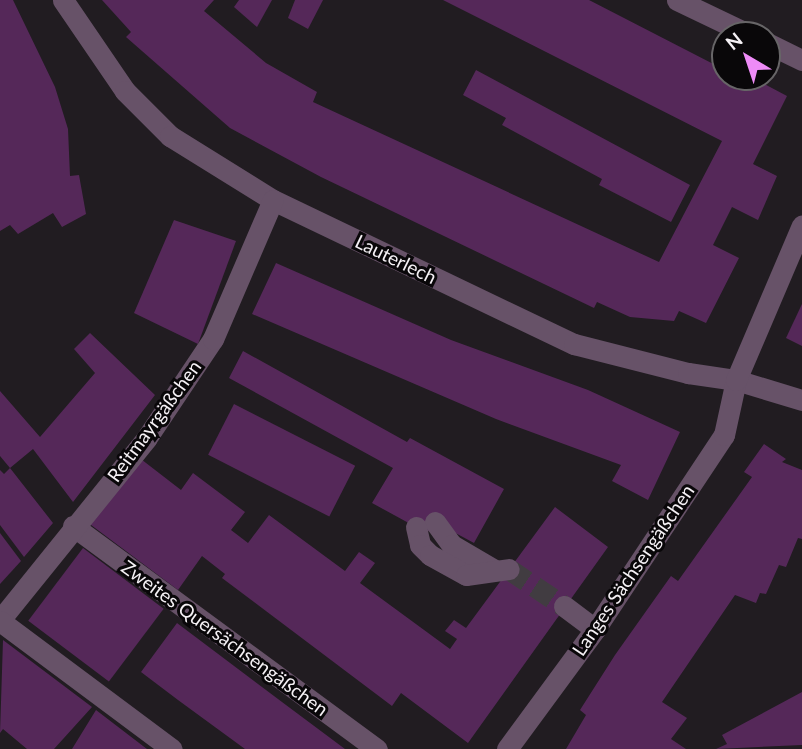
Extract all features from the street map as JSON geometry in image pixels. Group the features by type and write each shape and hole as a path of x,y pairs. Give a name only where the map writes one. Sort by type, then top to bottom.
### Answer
{"street":[{"name":"Lauterlech","path":"63,0 125,91 170,136 273,200 574,345 688,373 736,380 802,400"},
{"path":"677,0 721,21"},
{"path":"781,50 802,60"},
{"name":"Reitmayrgäßchen","path":"0,620 73,526 146,439 213,339 273,200"},
{"name":"Langes Sächsengäßchen","path":"507,749 595,629 724,435 736,380 802,225"},
{"path":"426,524 420,545 449,566 466,575 501,569"},
{"name":"Zweites Quersächsengäßchen","path":"73,526 377,749"},
{"path":"564,606 595,629"},
{"path":"0,620 172,749"}],"building":[{"path":"0,0 13,0 55,87 68,129 70,176 79,175 86,214 62,227 53,213 18,234 10,225 0,231"},
{"path":"102,0 214,0 204,11 266,63 317,92 313,102 659,262 722,141 443,0 589,0 711,63 711,91 778,91 787,96 753,164 777,176 758,220 732,207 713,245 739,258 706,323 679,311 674,321 630,317 597,302 594,308 321,177 230,128 126,37 131,32"},
{"path":"239,0 272,0 257,27 234,7"},
{"path":"295,0 323,0 308,29 288,18"},
{"path":"476,70 690,185 671,222 599,185 602,179 502,125 506,118 463,95"},
{"path":"174,220 236,241 198,344 134,313"},
{"path":"276,263 451,340 588,390 680,432 648,500 612,481 621,465 496,419 252,314"},
{"path":"802,304 802,346 786,338"},
{"path":"90,333 155,395 73,502 33,449 10,468 0,456 0,391 40,437 95,373 74,349"},
{"path":"243,351 407,442 410,438 504,489 474,543 435,522 427,533 372,503 393,468 229,378"},
{"path":"234,404 355,466 329,517 208,455"},
{"path":"764,444 786,459 782,462 802,470 802,539 798,538 786,567 779,565 766,594 760,593 756,603 735,595 662,702 687,718 671,739 686,749 566,749 586,715 580,710 615,655 671,576 678,581 752,477 744,472"},
{"path":"137,456 181,490 193,473 245,512 231,530 248,543 269,515 345,571 359,552 375,563 360,583 450,649 457,639 445,631 454,620 466,628 555,507 608,547 468,743 401,693 392,706 222,578 225,574 202,556 178,590 87,522"},
{"path":"10,468 53,523 24,557 0,525 0,470 4,474"},
{"path":"0,533 21,561 0,584"},
{"path":"83,548 164,609 109,681 28,621"},
{"path":"177,623 345,749 245,749 178,700 141,672"},
{"path":"3,640 92,707 54,749 27,749 3,729 0,733"},
{"path":"802,692 802,745 716,749 727,744 722,735"},
{"path":"96,710 143,746 147,749 72,749"}],"tunnel":[{"path":"509,569 564,606"}]}
